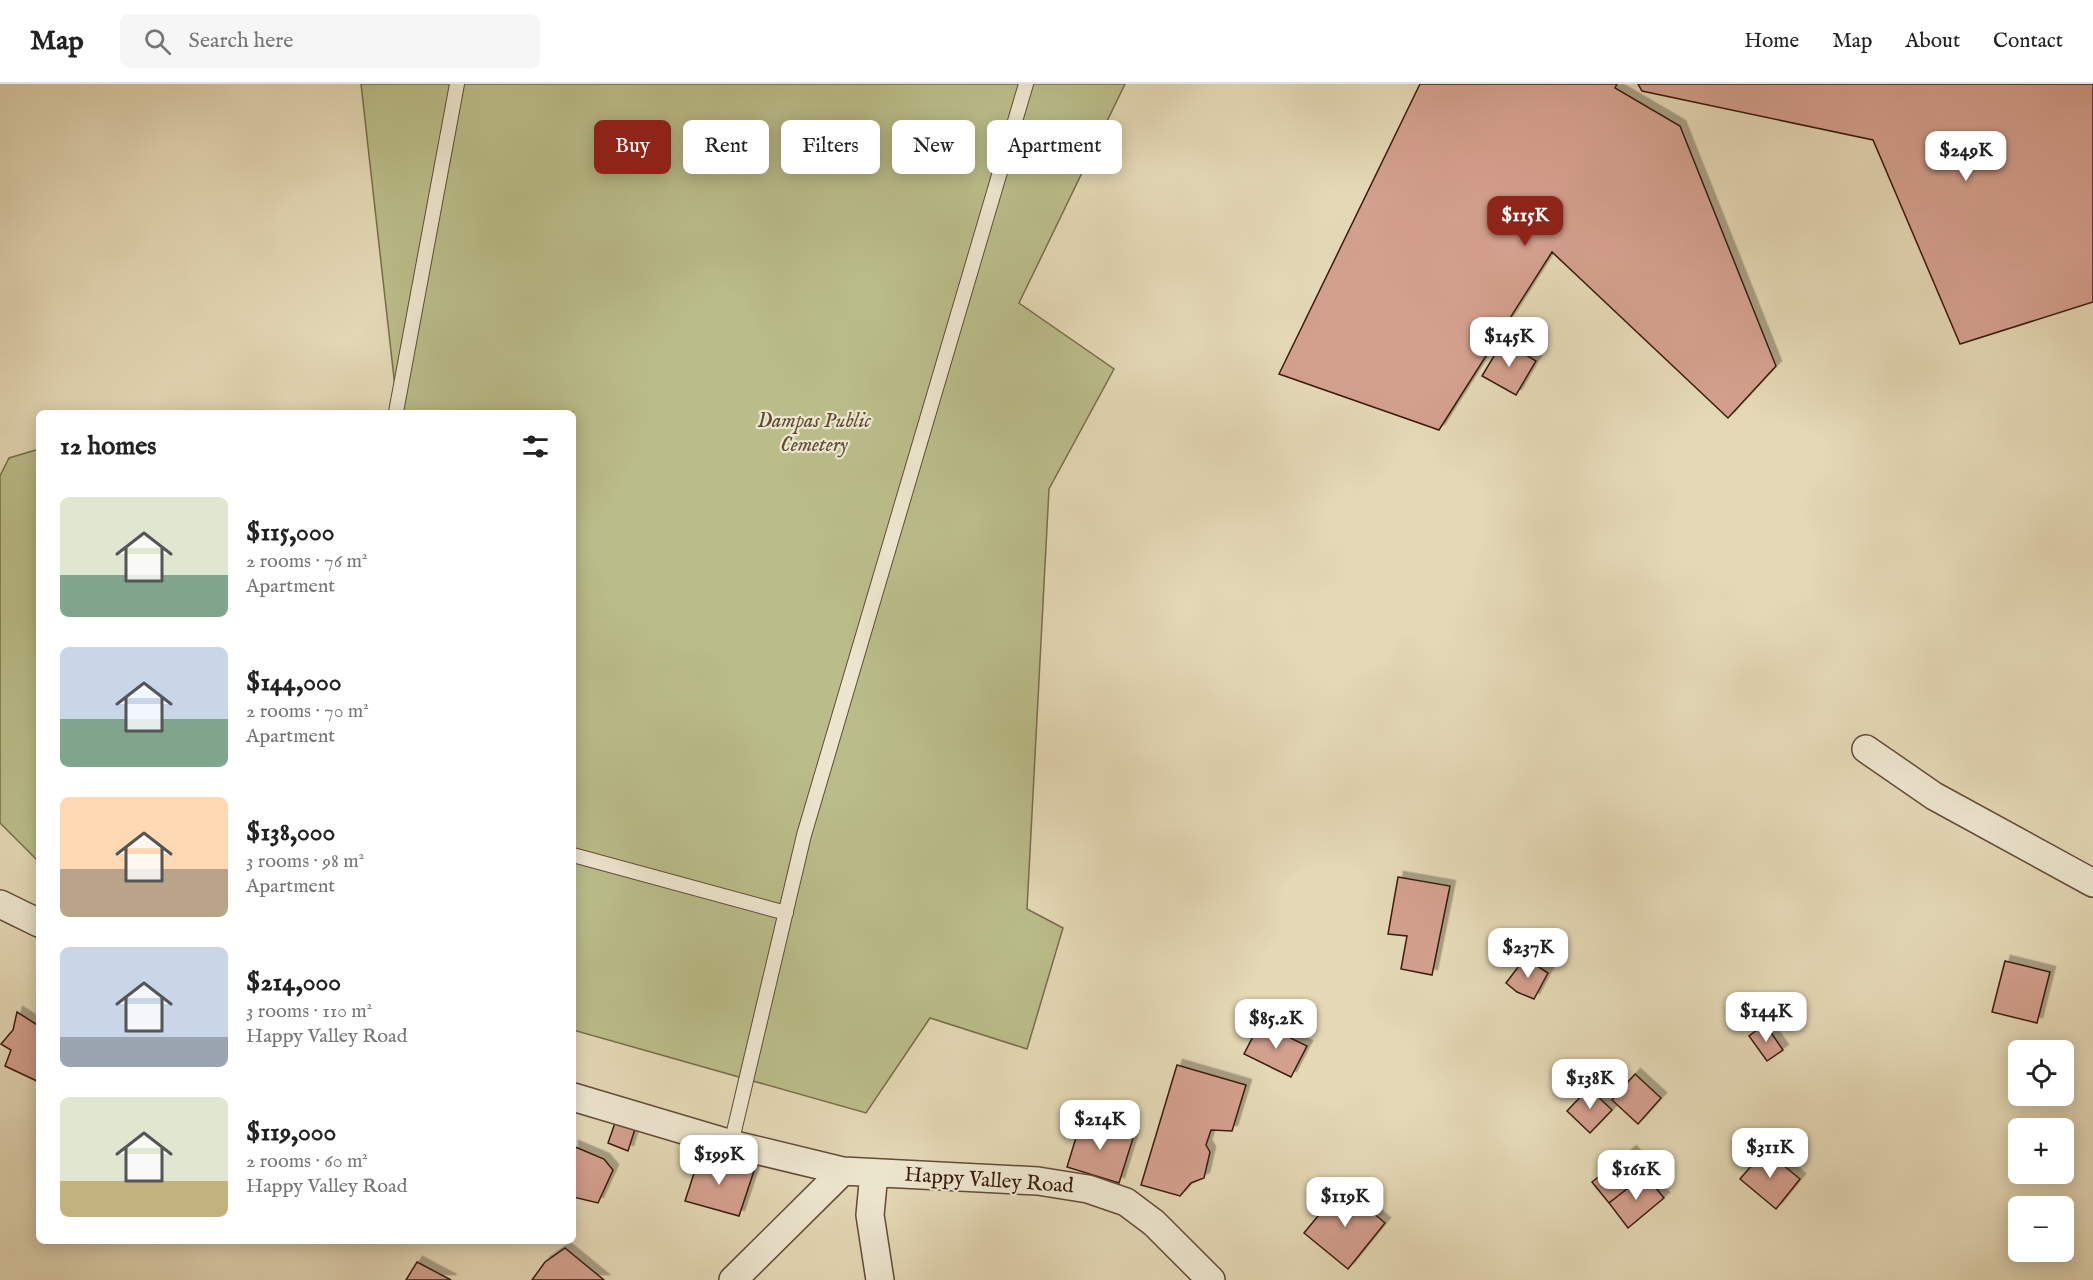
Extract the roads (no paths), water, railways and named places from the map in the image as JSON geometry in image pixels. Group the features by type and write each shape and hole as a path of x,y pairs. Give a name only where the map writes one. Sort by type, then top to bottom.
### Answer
{"street":[{"path":"1866,749 1934,796 2093,883"},
{"path":"0,904 36,922"},
{"name":"Happy Valley Road","path":"576,1098 731,1144 843,1171 1038,1181 1088,1189 1126,1202 1154,1223 1211,1280"},
{"path":"733,1280 843,1171"},
{"path":"874,1173 870,1215 880,1280"}],"lane":[{"path":"396,410 457,84"},
{"path":"731,1144 804,835 1026,84"},
{"path":"576,856 786,913"}],"park label":[{"name":"Dampas Public Cemetery","path":"814,433"}]}
